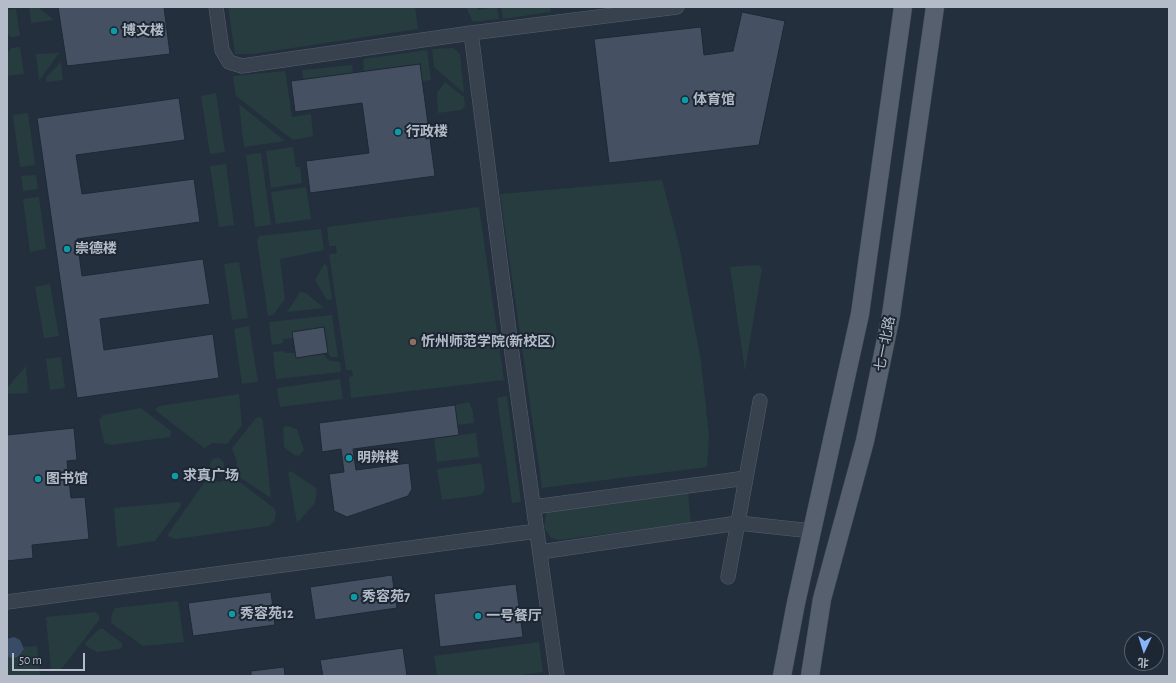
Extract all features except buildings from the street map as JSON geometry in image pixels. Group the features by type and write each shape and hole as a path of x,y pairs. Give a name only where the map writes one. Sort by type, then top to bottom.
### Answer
{"main road":[{"path":"782,676 812,531 860,314 903,7"},
{"name":"七一北路","path":"810,676 822,600 865,441 891,316 935,7"}],"street":[{"path":"216,7 222,50 229,62 242,66 471,33 677,7"},
{"path":"471,33 557,676"},
{"path":"728,577 760,401"},
{"path":"534,507 746,478"},
{"path":"540,552 738,523 812,531"},
{"path":"7,602 537,531"}],"green space":[{"path":"29,7 38,7 54,20 31,23"},
{"path":"228,7 415,7 418,29 253,54 235,54"},
{"path":"466,7 477,7 478,10 497,7 499,19 473,22"},
{"path":"501,7 550,7 551,12 503,19"},
{"path":"16,9 20,36 11,37 7,34 7,10"},
{"path":"20,47 24,74 7,76 7,54 11,48"},
{"path":"453,48 460,54 464,93 434,67 432,49"},
{"path":"427,50 431,80 422,81 420,64 364,72 363,59"},
{"path":"59,53 39,81 36,54"},
{"path":"61,62 63,80 47,82 46,77"},
{"path":"352,65 353,73 303,80 302,70"},
{"path":"285,71 292,117 311,114 313,136 293,140 236,96 233,76"},
{"path":"445,82 464,97 465,106 462,110 438,113 437,93"},
{"path":"216,93 225,152 210,154 201,96"},
{"path":"239,104 285,141 244,147"},
{"path":"28,113 35,165 20,167 13,115"},
{"path":"293,147 296,167 300,167 302,183 271,188 266,151"},
{"path":"261,153 271,225 255,227 246,155"},
{"path":"226,164 234,225 219,227 210,166"},
{"path":"36,175 38,189 23,191 21,176"},
{"path":"662,180 679,245 701,361 709,436 707,467 542,488 500,194"},
{"path":"306,187 311,219 276,224 271,192"},
{"path":"39,197 46,249 30,252 23,199"},
{"path":"479,207 504,380 351,398 349,377 353,376 352,370 346,370 329,254 337,253 336,246 329,246 327,227"},
{"path":"321,229 324,250 280,259 285,299 273,315 268,316 257,241 259,236"},
{"path":"239,262 248,318 232,320 224,264"},
{"path":"324,264 327,266 332,299 327,300 315,280"},
{"path":"759,265 762,269 745,371 730,267"},
{"path":"50,284 59,336 44,338 35,287"},
{"path":"300,292 306,293 324,308 287,312"},
{"path":"332,315 338,357 331,357 328,353 324,327 292,332 293,338 283,339 283,343 272,345 269,322"},
{"path":"249,326 258,382 242,384 234,329"},
{"path":"285,351 285,353 295,353 296,358 323,354 330,361 340,362 341,372 276,379 273,352"},
{"path":"61,357 65,388 50,390 46,359"},
{"path":"26,366 28,393 7,394 7,388"},
{"path":"340,379 343,399 280,407 277,388"},
{"path":"239,394 242,425 227,444 213,443 204,448 155,410 159,406"},
{"path":"507,396 521,502 512,503 497,398"},
{"path":"469,402 473,412 474,423 457,425 455,405"},
{"path":"141,408 171,431 170,437 111,445 104,443 99,420 103,415"},
{"path":"256,418 262,418 263,422 271,498 235,474 237,462 232,448"},
{"path":"287,426 297,429 304,450 299,456 294,455 284,447 283,427"},
{"path":"476,433 479,457 437,462 434,438"},
{"path":"214,458 220,458 224,462 224,468 220,472 214,472 210,468 210,462"},
{"path":"481,463 485,488 483,493 480,495 442,500 437,469"},
{"path":"291,471 316,488 317,492 315,503 297,523 288,473"},
{"path":"233,477 274,508 276,513 274,522 269,526 176,539 169,537 168,534 206,480 220,482"},
{"path":"688,492 691,523 560,540 551,538 544,527 546,513 551,510"},
{"path":"180,502 181,506 155,541 117,547 114,508"},
{"path":"178,601 184,642 143,646 111,623 112,614 115,608"},
{"path":"96,612 99,616 99,620 60,671 51,671 46,617"},
{"path":"99,629 103,629 122,643 122,647 120,649 97,652 86,646 85,643"},
{"path":"539,642 543,672 513,676 437,676 434,656"},
{"path":"37,646 40,676 7,676 7,656 11,658 24,649 24,647"}],"water":[{"path":"14,637 20,640 24,649 18,657 11,658 7,656 7,639"}],"place":[{"name":"博文楼","path":"114,31"},
{"name":"体育馆","path":"685,100"},
{"name":"行政楼","path":"398,132"},
{"name":"崇德楼","path":"67,249"},
{"name":"忻州师范学院(新校区)","path":"413,342"},
{"name":"明辨楼","path":"349,458"},
{"name":"求真广场","path":"175,476"},
{"name":"图书馆","path":"38,479"},
{"name":"秀容苑7","path":"354,597"},
{"name":"秀容苑12","path":"232,614"},
{"name":"一号餐厅","path":"478,616"}]}
